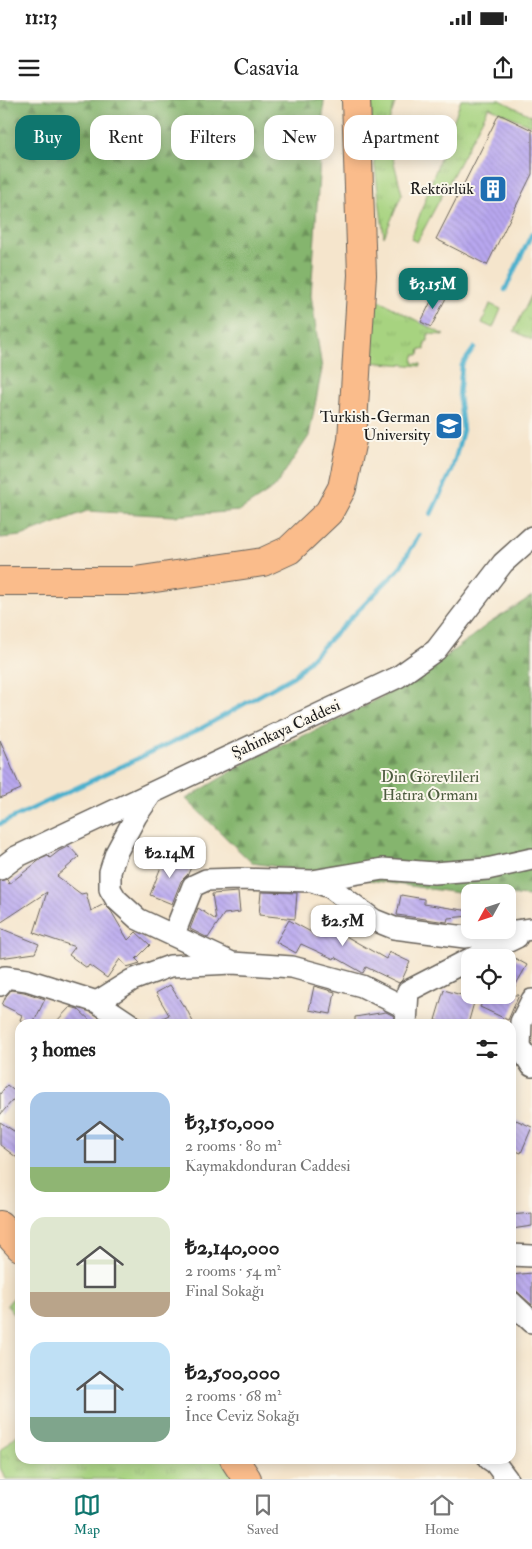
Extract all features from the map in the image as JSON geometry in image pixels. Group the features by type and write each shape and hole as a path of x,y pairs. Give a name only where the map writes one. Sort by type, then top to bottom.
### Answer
{"main road":[{"path":"0,582 135,581 264,562 289,550 329,512 342,488 347,468 352,440 356,383 362,276 356,100"},
{"path":"0,1225 15,1241"},
{"path":"237,1464 246,1479"}],"street":[{"name":"Şahinkaya Caddesi","path":"0,869 16,857 398,677 436,650 503,563 532,537"},
{"path":"153,792 136,816 116,853 110,872 110,889 116,899 138,919 174,934 232,963"},
{"path":"174,934 193,886 206,880 312,881 383,869 434,873 487,869 532,859"},
{"path":"312,881 330,887 374,920 394,928 465,937 532,929"},
{"path":"492,949 532,929"},
{"path":"97,1002 132,980 170,966 232,963 292,967 362,986 406,1016 408,991 461,964"},
{"path":"0,985 5,977 27,980 97,1002 122,1019"},
{"path":"532,1000 521,1022 520,1047 532,1066"},
{"path":"516,1255 532,1256"},
{"path":"516,1307 532,1322"},
{"path":"496,1464 507,1479"}],"green space":[{"path":"0,100 324,100 323,115 264,115 264,160 320,160 311,295 322,369 309,436 274,488 239,511 173,516 87,511 21,536 0,538"},
{"path":"372,100 396,100 391,115 372,115"},
{"path":"461,100 500,100 532,116 532,126 489,107 417,242 411,239 439,160 457,160 456,115"},
{"path":"374,160 393,160 402,194 384,237"},
{"path":"532,294 532,340 514,331"},
{"path":"371,296 444,335 428,334 425,350 420,349 419,355 414,355 413,363 421,364 421,366 368,362"},
{"path":"490,304 501,309 493,328 482,323"},
{"name":"Din Görevlileri Hatıra Ormanı","path":"532,596 532,896 516,895 516,884 461,884 461,894 252,863 186,799 252,759 334,722 418,678 488,624"},
{"path":"15,1296 15,1316 7,1305"},
{"path":"15,1437 15,1464 230,1464 237,1479 6,1479 0,1468 0,1451"}],"building":[{"name":"Rektörlük","path":"499,114 532,130 532,174 487,265 436,239"},
{"path":"435,293 446,298 431,327 421,322"},
{"path":"0,740 21,789 0,798"},
{"path":"69,846 79,857 57,876 81,894 86,893 91,911 104,904 111,911 128,940 136,932 150,945 136,959 140,963 127,967 120,959 107,978 89,965 87,968 69,955 75,947 34,933 47,892 0,923 0,881 7,879 9,884 41,859 48,856 50,858"},
{"path":"166,854 192,865 188,874 181,881 172,904 150,895"},
{"path":"238,892 240,912 224,914 208,938 190,929 198,908 216,920 212,894"},
{"path":"261,892 297,893 295,919 259,915"},
{"path":"401,895 424,899 424,904 461,910 461,917 448,918 447,922 397,915"},
{"path":"338,908 357,923 344,935 386,959 389,952 410,962 399,983 366,967 363,973 335,957 334,959 301,944 296,953 276,942 289,920 318,936 324,924"},
{"path":"0,928 39,944 35,953 0,958"},
{"path":"516,959 527,965 516,984"},
{"path":"170,985 192,1019 161,1019 169,1015 156,993"},
{"path":"314,986 335,992 331,1014 309,1010"},
{"path":"11,990 45,999 35,1019 20,1019 22,1015 2,1005"},
{"path":"444,990 461,995 461,1004 474,1004 469,1019 435,1019"},
{"path":"482,1004 515,1004 508,1019 480,1007"},
{"path":"70,1007 78,1009 89,1019 59,1019"},
{"path":"386,1012 394,1016 394,1019 355,1019 355,1017"},
{"path":"7,1085 15,1092 15,1098 0,1115 0,1094"},
{"path":"516,1120 532,1127 521,1153 516,1151"},
{"path":"0,1122 15,1132 15,1156 0,1145"},
{"path":"532,1213 532,1226 516,1228 516,1215"},
{"path":"532,1273 532,1305 516,1291 516,1275"}],"waterway":[{"path":"505,290 532,233"},
{"path":"431,514 452,470 463,430 459,396 462,365 474,348"},
{"path":"0,824 200,729 294,676 399,569 419,535"}],"place":[{"name":"Rektörlük","path":"493,189"},
{"name":"Turkish-German University","path":"449,426"}]}
